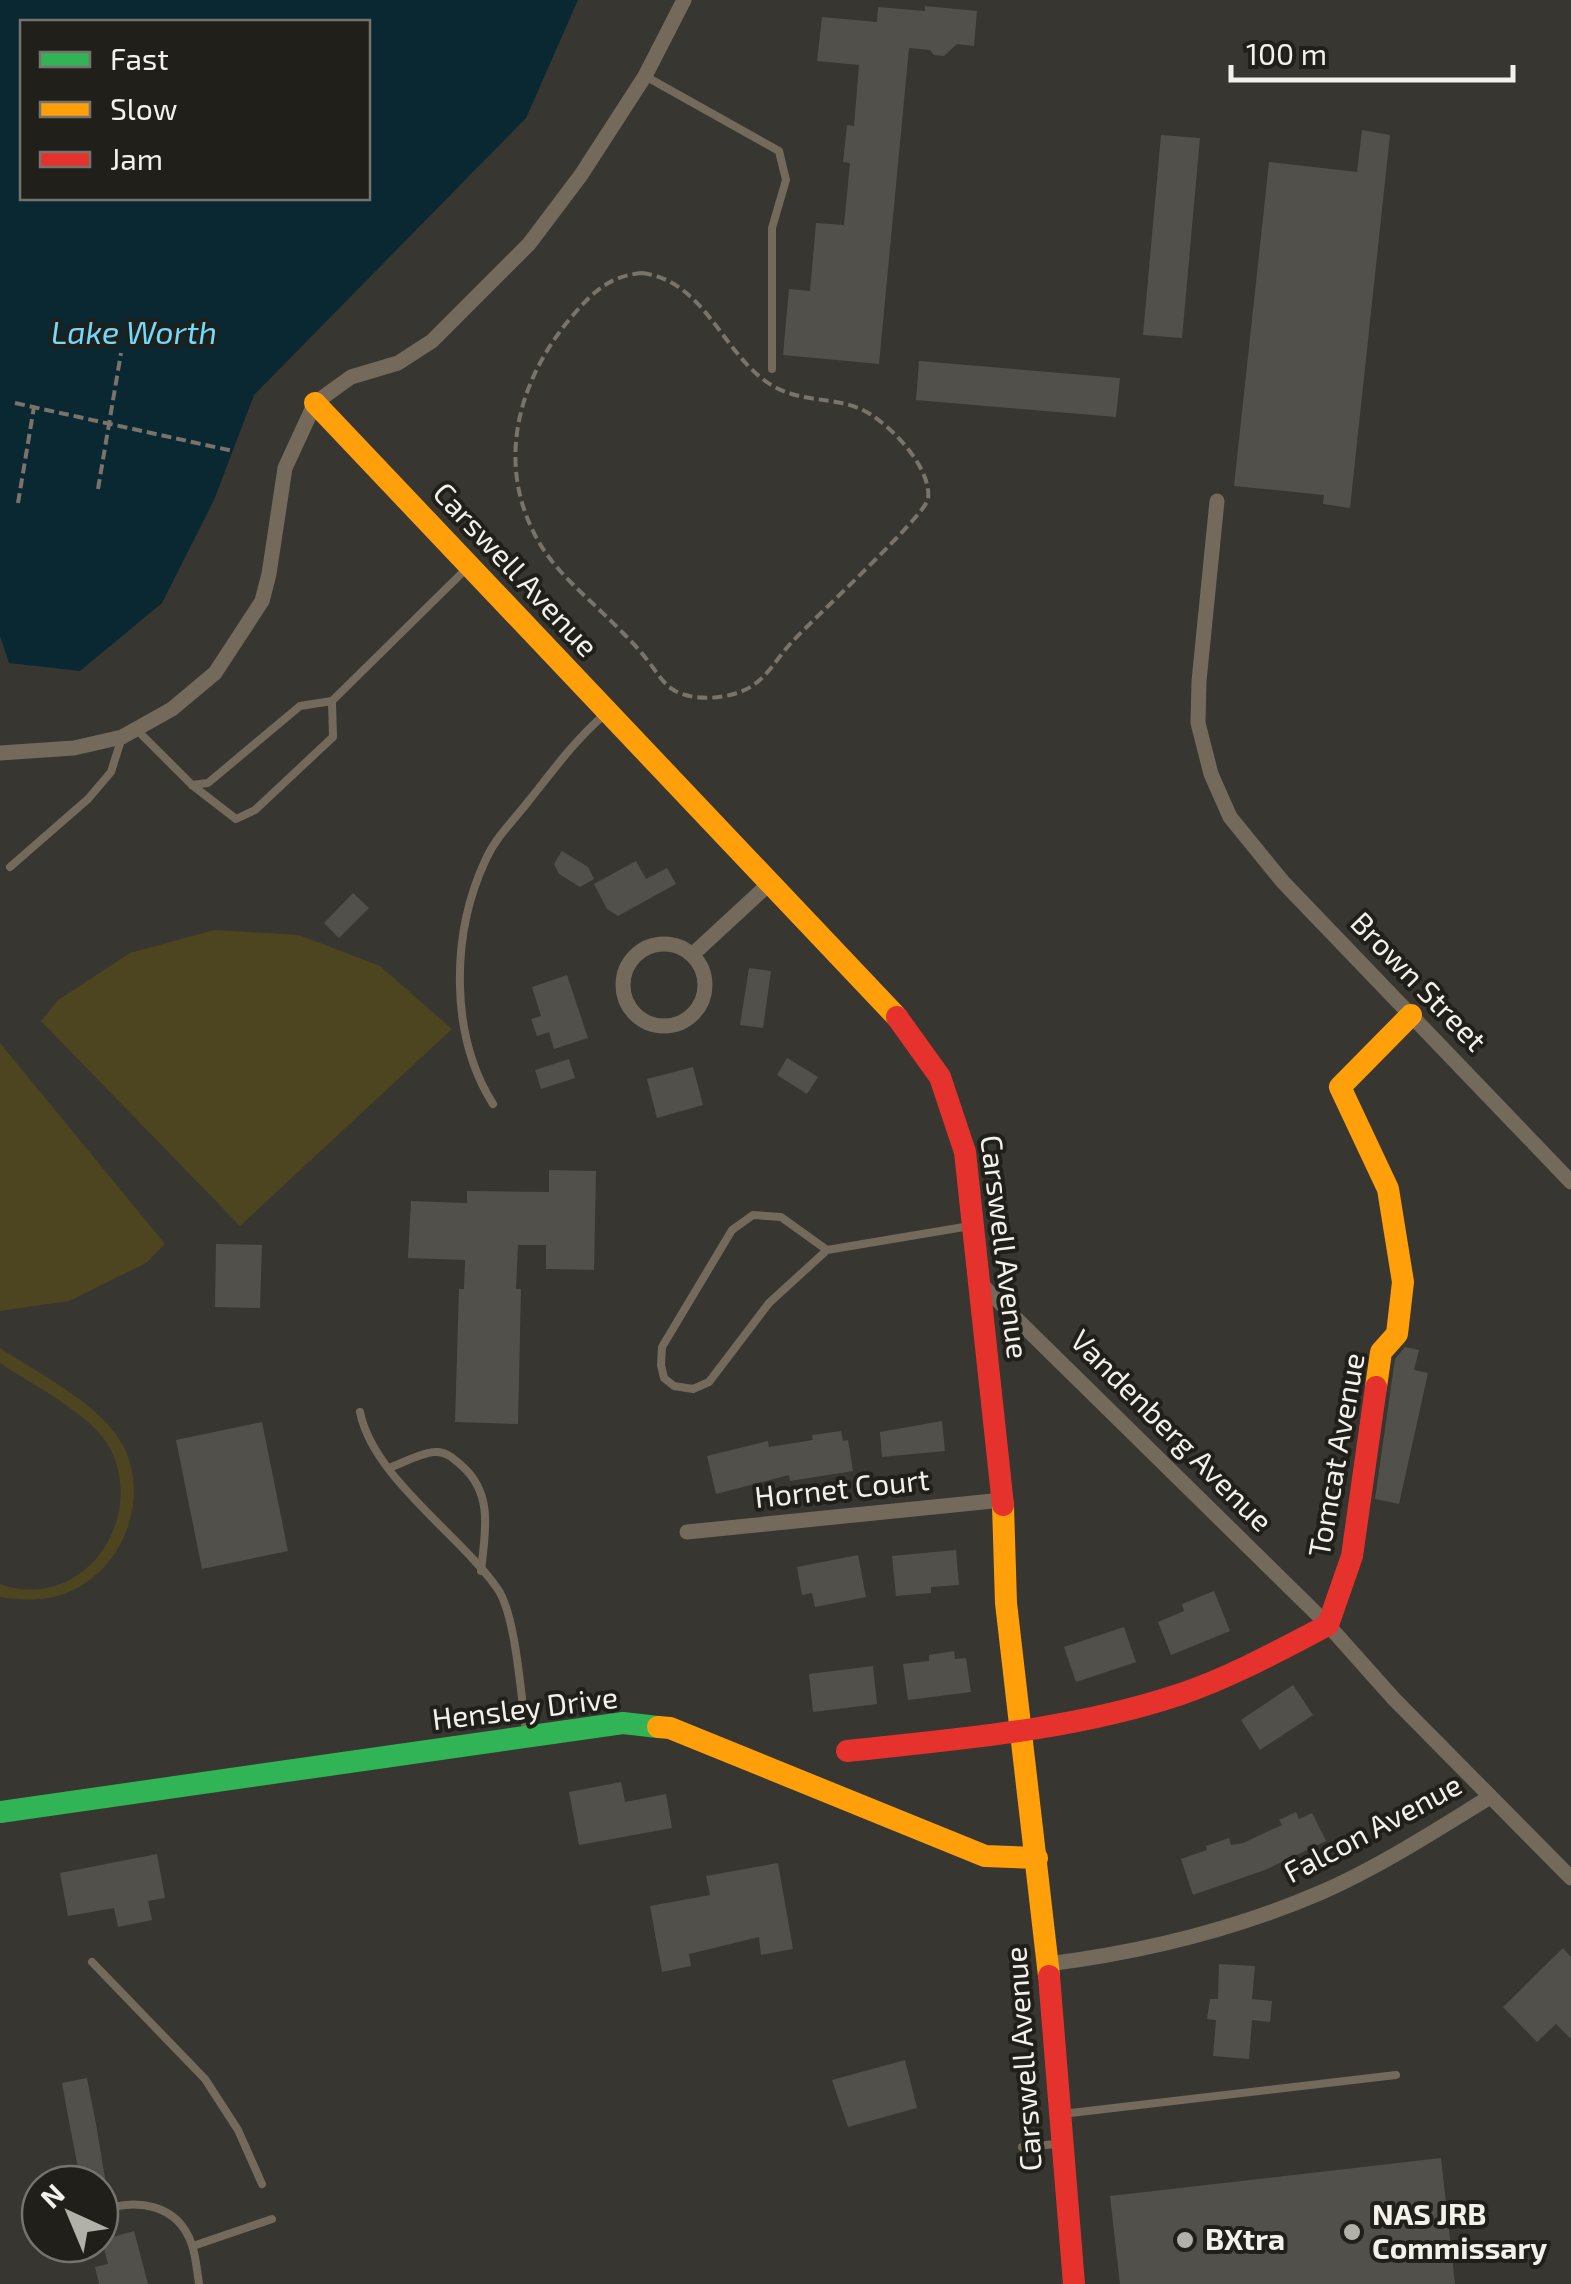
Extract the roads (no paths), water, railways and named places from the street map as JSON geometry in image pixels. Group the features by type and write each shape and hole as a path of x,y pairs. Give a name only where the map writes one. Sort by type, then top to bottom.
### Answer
{"street":[{"path":"0,753 74,748 129,733 172,709 215,673 262,601 285,468 315,404 351,377 398,363 432,341 529,244 571,189 645,76 684,0"},
{"name":"Carswell Avenue","path":"315,404 894,1013 940,1077 965,1152 981,1284 1002,1500 1006,1603 1048,1964 1074,2284"},
{"name":"Brown Street","path":"1216,501 1198,723 1211,774 1230,817 1282,882 1571,1182"},
{"path":"692,955 770,884"},
{"path":"662,944 692,955 704,974 706,986 696,1011 674,1026 648,1024 637,1017 623,993 623,979 636,955 662,944"},
{"name":"Tomcat Avenue","path":"1328,1625 1352,1556 1380,1352 1397,1334 1403,1282 1388,1189 1340,1087 1411,1015"},
{"name":"Vandenberg Avenue","path":"981,1284 1328,1625 1394,1699 1571,1878"},
{"name":"Hornet Court","path":"687,1532 1002,1500"},
{"path":"846,1751 1022,1732 1112,1714 1228,1676 1328,1625"},
{"name":"Hensley Drive","path":"0,1812 623,1723 670,1728 985,1856 1036,1858"},
{"name":"Falcon Avenue","path":"1048,1964 1114,1956 1186,1940 1248,1920 1369,1869 1490,1797"}],"lane":[{"path":"645,76 779,151 786,180 772,228 772,369"},
{"path":"192,785 208,783 300,706 332,701 470,565"},
{"path":"10,867 88,800 110,772 129,733 236,818 256,810 333,737 332,701"},
{"path":"494,1104 478,1080 463,1022 460,970 467,912 486,859 500,836 578,738 607,712"},
{"path":"827,1250 781,1216 753,1215 732,1230 662,1347 664,1378 674,1386 693,1389 709,1382 769,1303 827,1250 974,1225"},
{"path":"360,1412 372,1447 499,1590 510,1627 527,1736"},
{"path":"389,1468 436,1451 450,1456 470,1473 484,1498 487,1520 481,1571"},
{"path":"92,1962 204,2079 238,2130 262,2184"},
{"path":"1058,2114 1396,2075"},
{"path":"1022,2147 1060,2144"},
{"path":"120,2204 153,2206 183,2226 193,2246 199,2284"},
{"path":"193,2246 272,2219"}],"water":[{"name":"Lake Worth","path":"0,0 578,0 526,118 254,395 214,500 162,603 80,671 9,663 0,636"}],"place":[{"name":"NAS JRB Commissary","path":"1352,2232"},
{"name":"BXtra","path":"1185,2240"}]}
